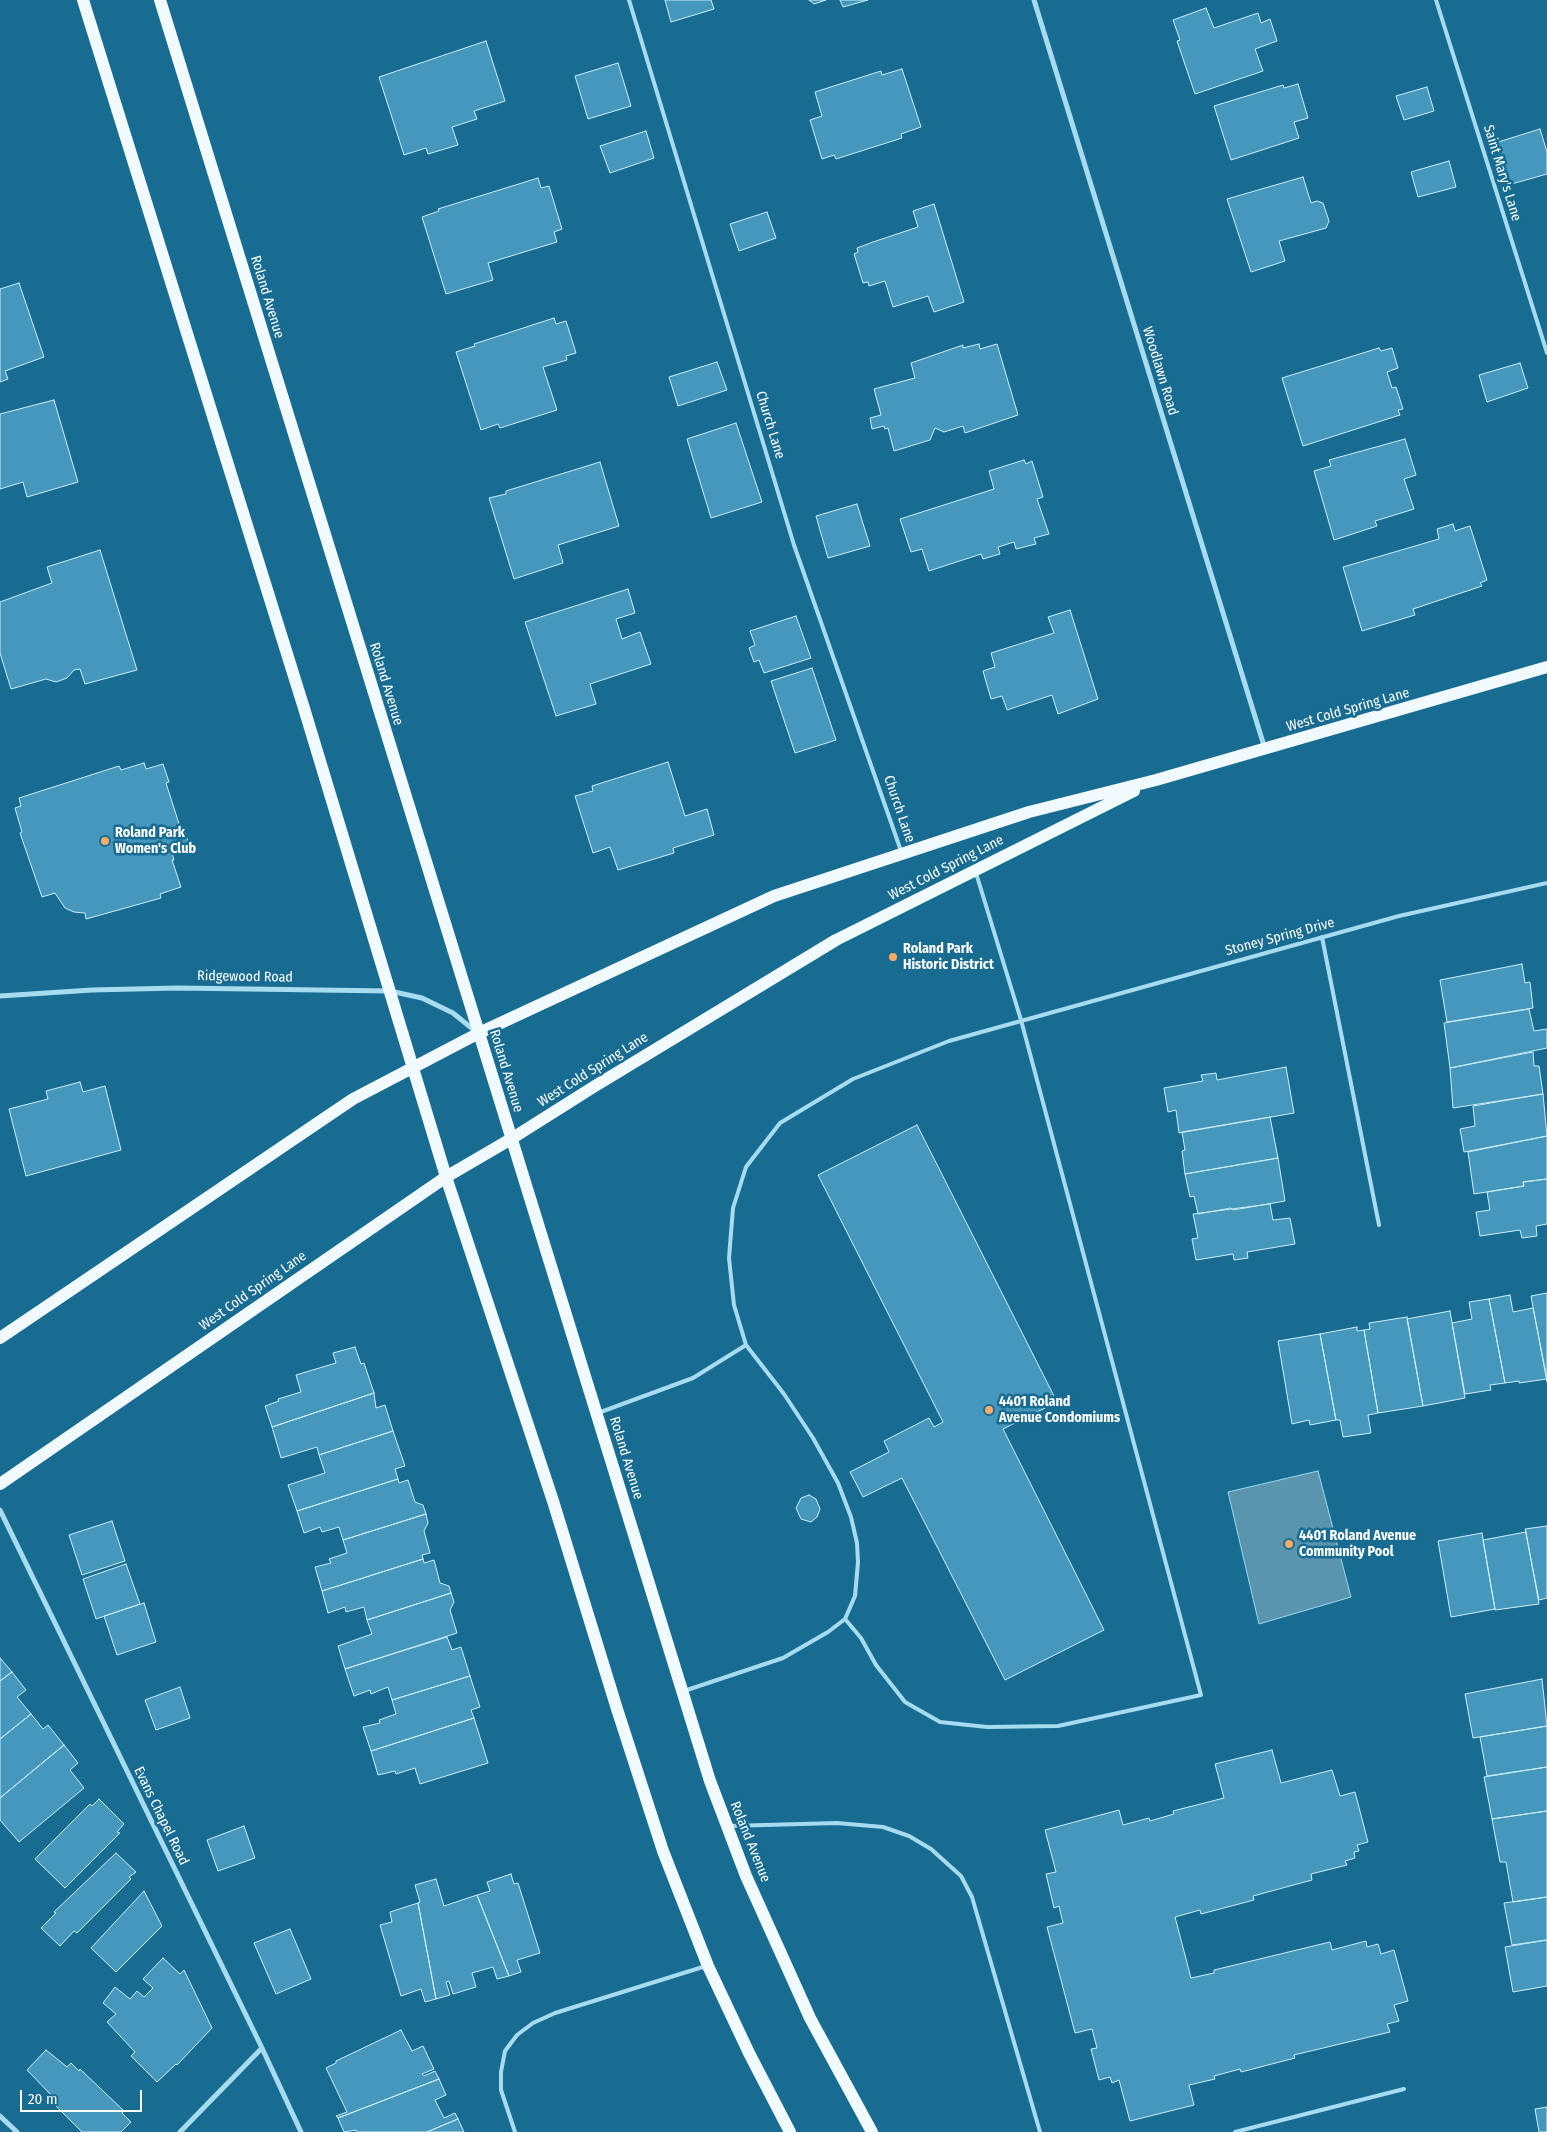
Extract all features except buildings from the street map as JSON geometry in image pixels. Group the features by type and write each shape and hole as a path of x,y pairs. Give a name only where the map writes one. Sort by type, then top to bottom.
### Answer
{"main road":[{"path":"82,0 304,705 446,1177 550,1492 663,1851 708,1966 749,2053 790,2132"},
{"name":"Roland Avenue","path":"160,0 710,1781 746,1876 810,2018 872,2132"},
{"name":"West Cold Spring Lane","path":"0,1338 352,1099 479,1033 774,896 1029,812 1156,780 1547,667"},
{"name":"West Cold Spring Lane","path":"0,1484 446,1177 512,1139 595,1086 836,940 1156,780"}],"street":[{"name":"Woodlawn Road","path":"1034,0 1265,749"},
{"name":"Ridgewood Road","path":"0,996 92,990 177,988 390,991 422,998 453,1013 479,1033"},
{"name":"Evans Chapel Road","path":"0,1510 301,2132"},
{"path":"180,2132 262,2048"},
{"path":"0,2116 17,2132"}],"lane":[{"name":"Church Lane","path":"629,0 794,544 902,853"},
{"name":"Saint Mary's Lane","path":"1436,0 1547,352"},
{"path":"845,1619 862,1638 876,1665 905,1702 940,1722 987,1727 1058,1726 1201,1695 1021,1020 975,870"},
{"name":"Stoney Spring Drive","path":"746,1345 734,1305 729,1258 733,1208 746,1167 780,1123 853,1079 949,1041 1021,1020 1399,916 1547,883"},
{"path":"1322,937 1379,1225"},
{"path":"596,1414 693,1378 746,1345 784,1394 818,1445 838,1483 851,1517 857,1543 858,1562 855,1596 845,1619 828,1632 783,1658 682,1692"},
{"path":"727,1826 860,1824 883,1827 909,1836 931,1849 961,1876 972,1897 1040,2132"},
{"path":"515,2132 507,2113 502,2090 501,2072 505,2051 517,2035 533,2023 554,2013 708,1966"},
{"path":"1235,2132 1404,2089"}],"water":[{"name":"4401 Roland Avenue Community Pool","path":"1318,1471 1351,1597 1259,1624 1228,1492"}],"place":[{"name":"Roland Park Women's Club","path":"105,841"},
{"name":"Roland Park Historic District","path":"893,957"},
{"name":"4401 Roland Avenue Condomiums","path":"989,1410"},
{"name":"4401 Roland Avenue Community Pool","path":"1289,1544"}]}
